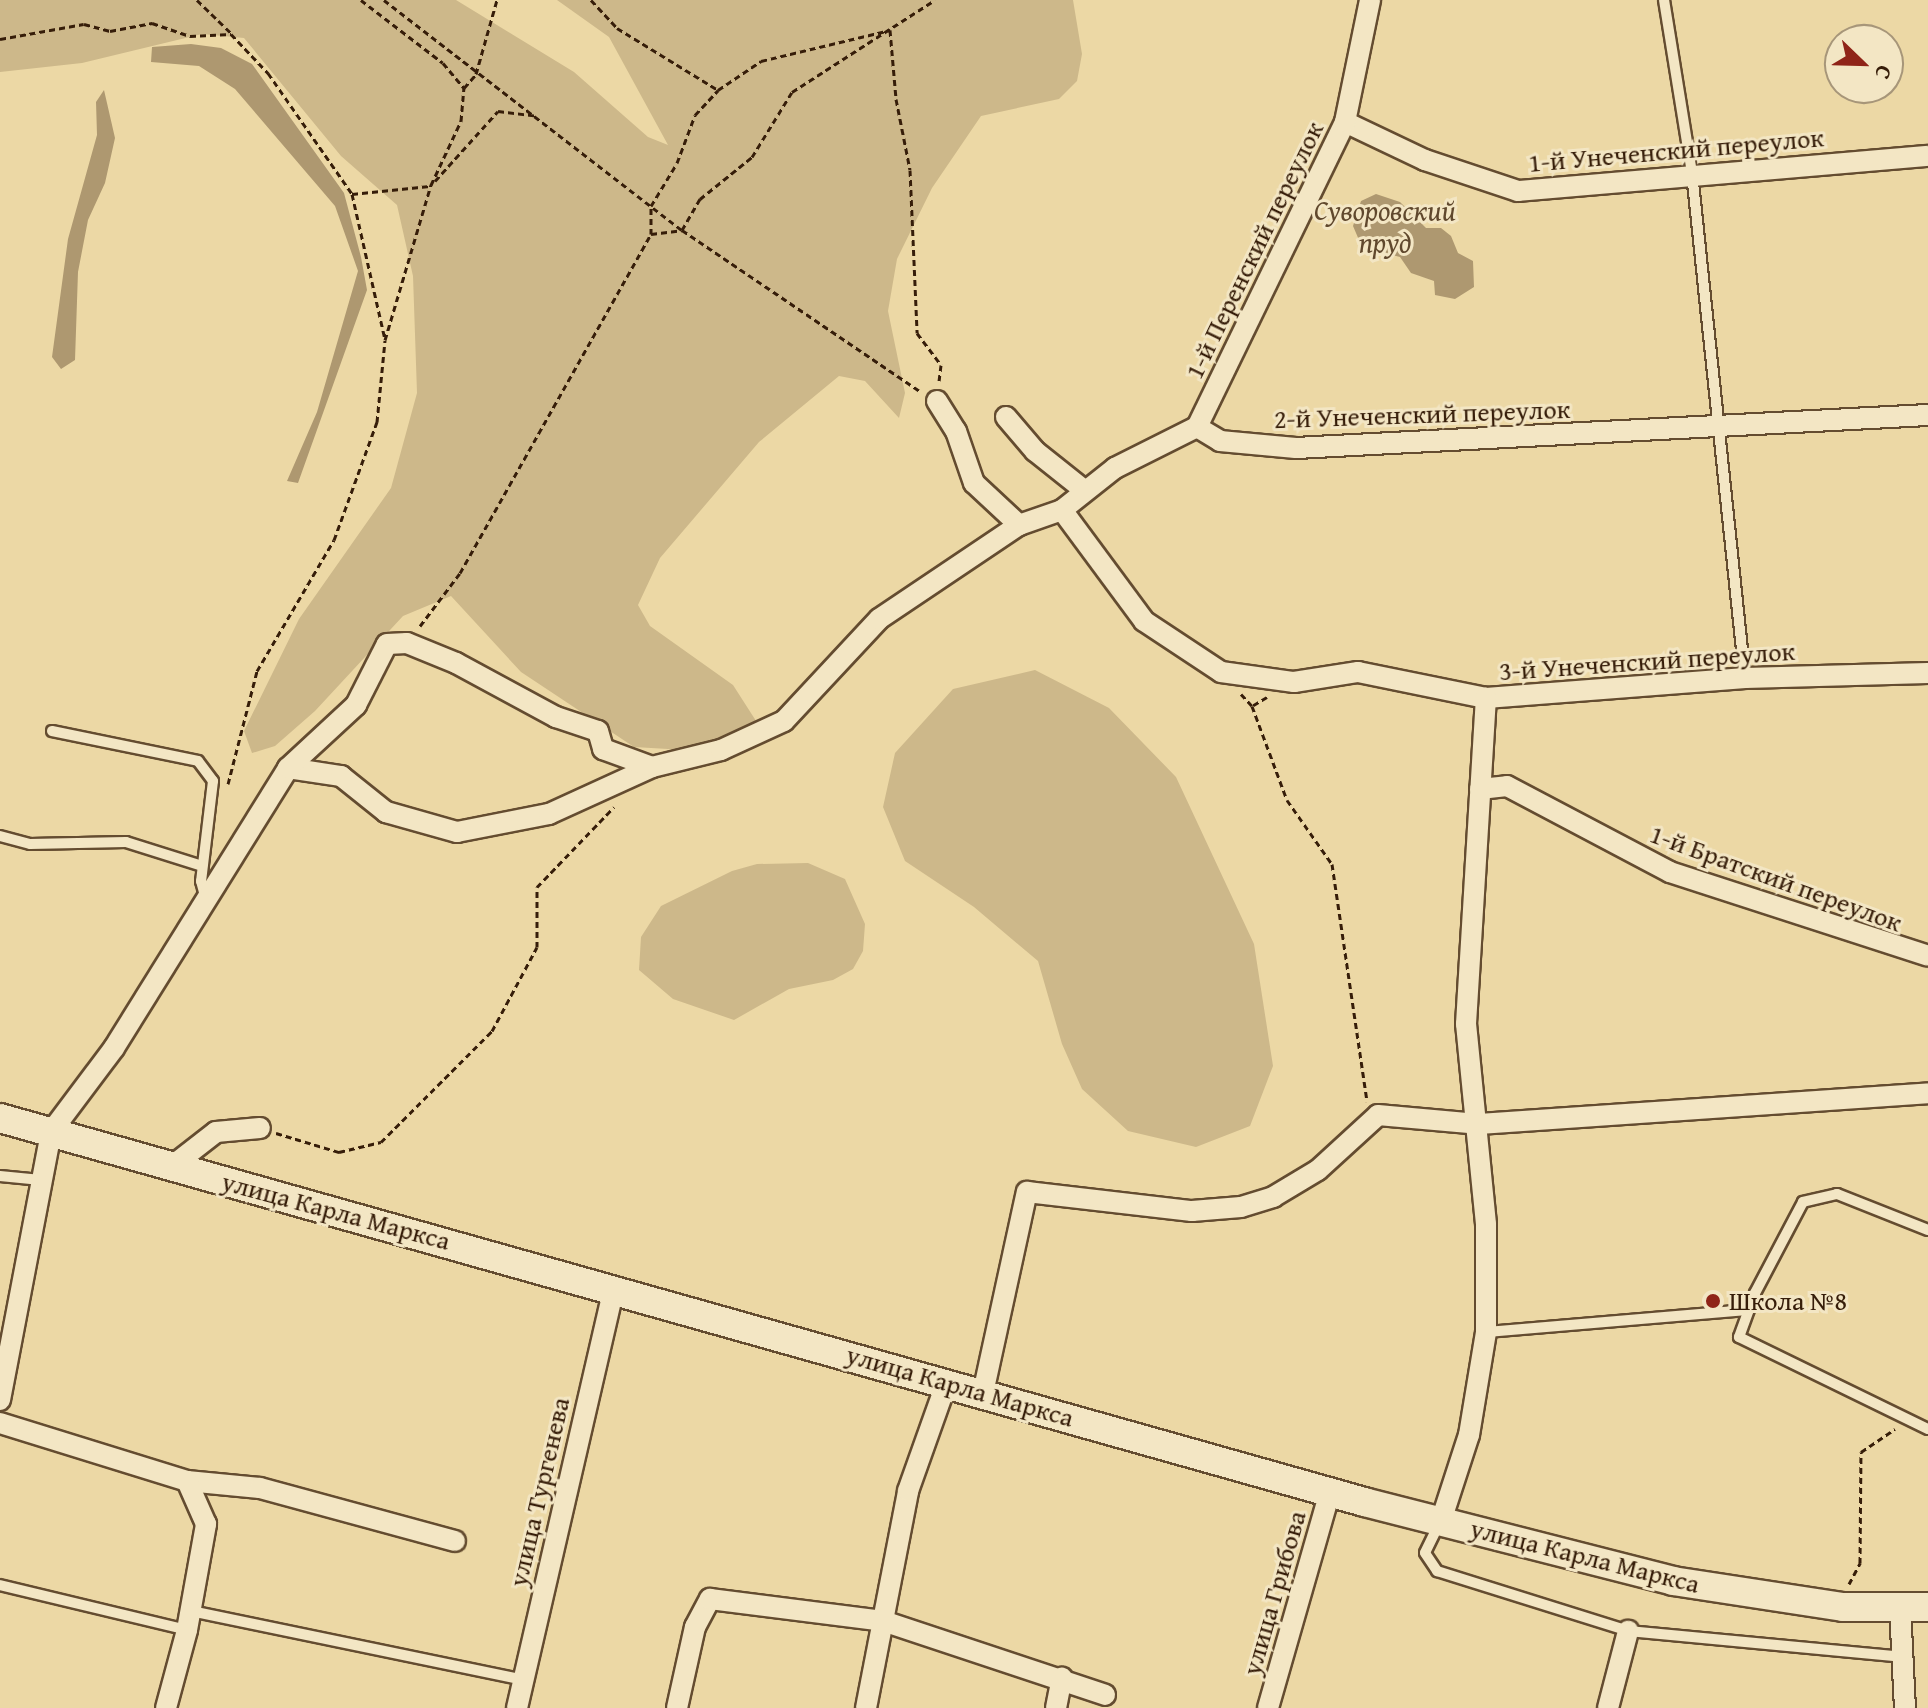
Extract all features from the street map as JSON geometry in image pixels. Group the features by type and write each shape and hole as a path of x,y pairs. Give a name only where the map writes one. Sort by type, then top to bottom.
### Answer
{"main road":[{"name":"улица Карла Маркса","path":"0,1118 614,1287 1330,1492 1673,1581 1843,1607 1928,1607"}],"street":[{"name":"1-й Перенский переулок","path":"1197,427 1345,122 1370,0"},
{"name":"1-й Унеченский переулок","path":"1345,122 1425,160 1518,191 1692,173 1928,156"},
{"path":"937,401 956,431 974,483 1019,525"},
{"name":"2-й Унеченский переулок","path":"1197,427 1220,441 1296,448 1720,429 1928,415"},
{"path":"1006,417 1035,451 1084,490"},
{"path":"288,768 341,776 386,812 457,832 549,814 652,767 721,750 784,721 879,619 1019,525 1062,510 1084,490 1197,427"},
{"name":"3-й Унеченский переулок","path":"1062,510 1144,621 1221,672 1294,682 1358,672 1486,698 1745,678 1928,673"},
{"path":"0,1400 51,1132 114,1048 288,768 356,705 387,644 407,643 506,687 556,717 598,731 603,749 652,767"},
{"path":"1441,1521 1469,1435 1486,1332 1486,1224 1466,1024 1486,698"},
{"name":"1-й Братский переулок","path":"1480,789 1507,786 1670,872 1928,956"},
{"path":"983,1393 1027,1192 1192,1211 1241,1207 1273,1197 1318,1170 1378,1115 1478,1124 1928,1093"},
{"path":"171,1167 216,1132 260,1128"},
{"name":"улица Тургенева","path":"517,1708 614,1287"},
{"path":"866,1708 908,1491 946,1384"},
{"path":"0,1423 187,1481 260,1488 455,1541"},
{"path":"166,1708 189,1620 206,1524 187,1481"},
{"name":"улица Грибова","path":"1268,1708 1330,1492"},
{"path":"677,1708 695,1627 710,1599 883,1621 1062,1678 1105,1695"},
{"path":"1900,1607 1905,1708"},
{"path":"1608,1708 1628,1631"},
{"path":"1056,1708 1062,1678"}],"lane":[{"path":"1664,0 1692,173 1745,678"},
{"path":"52,731 198,761 213,781 202,866 206,902"},
{"path":"0,836 30,844 126,842 202,866"},
{"path":"0,1176 41,1180"},
{"path":"1928,1230 1837,1194 1803,1202 1748,1310 1739,1337 1928,1429"},
{"path":"1486,1332 1748,1310"},
{"path":"1441,1521 1425,1553 1437,1571 1628,1631 1902,1657"},
{"path":"0,1585 523,1680"}],"path":[{"path":"197,0 268,73 352,194 385,340"},
{"path":"361,0 443,63 464,88"},
{"path":"384,0 682,230 937,401 941,365 917,333 910,170 890,30"},
{"path":"224,797 257,671 334,540 377,422 385,340 431,185 461,121 464,88 476,74 497,0"},
{"path":"591,0 617,28 718,90"},
{"path":"682,230 700,199 752,157 792,92 935,0"},
{"path":"0,39 84,24 110,31 152,23 190,36 231,34"},
{"path":"407,643 460,573 651,234 651,206 677,163 695,115 718,90 761,61 890,30"},
{"path":"352,194 431,185 498,111 538,117"},
{"path":"651,234 682,230"},
{"path":"1294,682 1252,706 1287,800 1332,864 1363,1096 1378,1115"},
{"path":"260,1128 339,1152 381,1142 492,1031 537,947 537,887 621,799"},
{"path":"1843,1607 1851,1575 1860,1563 1861,1452 1909,1420"}],"shaded area":[{"path":"0,0 456,0 574,72 648,137 668,145 609,37 557,0 1073,0 1082,54 1077,81 1059,99 981,116 932,188 897,259 888,311 905,393 899,418 865,381 839,376 759,442 660,558 638,605 650,626 733,685 758,724 736,738 685,750 634,747 521,672 451,596 403,616 315,711 275,746 252,753 244,731 299,619 391,488 417,393 413,276 397,205 341,156 244,38 202,34 82,63 0,72"},
{"path":"1035,670 1109,708 1176,777 1254,944 1273,1066 1250,1126 1196,1147 1128,1131 1082,1089 1062,1044 1038,961 974,907 905,861 883,807 895,753 953,689"},
{"path":"808,863 845,879 865,924 863,951 853,969 833,980 789,989 734,1020 673,999 639,970 641,937 661,906 732,871 757,864"}],"water":[{"path":"191,44 221,48 252,64 344,193 361,257 367,290 298,483 287,481 317,412 358,271 335,206 235,89 199,66 151,62 152,47"},
{"path":"104,90 115,138 105,183 88,220 78,272 75,360 61,369 52,357 68,239 97,135 96,102"},
{"name":"Суворовский пруд","path":"1376,194 1400,202 1426,228 1441,228 1451,236 1458,253 1473,261 1474,287 1455,299 1435,295 1434,281 1411,273 1400,257 1362,247 1353,226 1361,201"}],"place":[{"name":"Школа №8","path":"1713,1301"}]}
